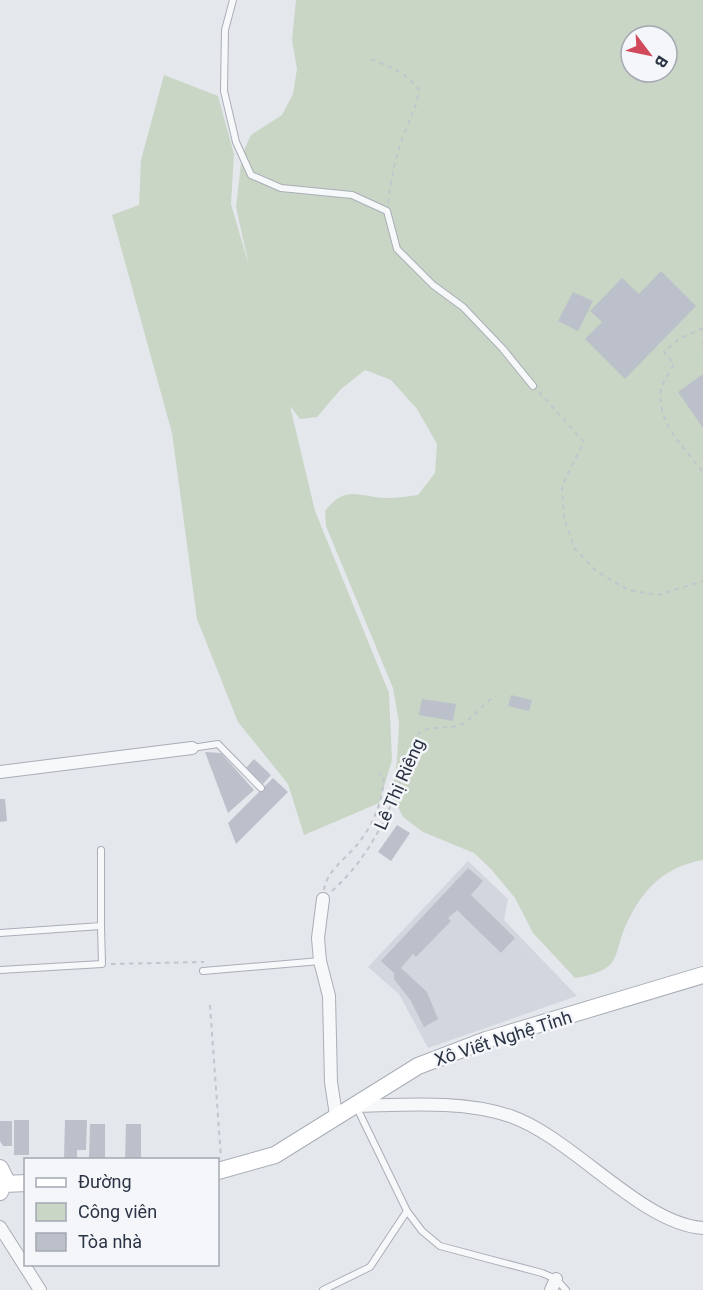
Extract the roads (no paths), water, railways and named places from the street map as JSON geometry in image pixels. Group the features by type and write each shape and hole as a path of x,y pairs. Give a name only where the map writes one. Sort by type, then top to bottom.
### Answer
{"main road":[{"name":"Xô Viết Nghệ Tỉnh","path":"220,1171 275,1155 418,1066 486,1040 703,975"},
{"path":"2,1182 24,1184"}],"street":[{"path":"0,772 192,748"},
{"path":"323,899 318,938 320,961 329,996 331,1082 336,1115"},
{"path":"355,1106 446,1104 511,1116 555,1141 641,1203 689,1227 703,1228"},
{"path":"0,1227 24,1265"},
{"path":"25,1266 40,1290"}],"lane":[{"path":"233,0 225,30 224,91 236,142 251,175 280,188 352,195 387,211 397,249 433,285 463,307 503,349 533,387"},
{"path":"192,748 218,744 261,788"},
{"path":"0,970 102,964 101,850"},
{"path":"0,933 101,926"},
{"path":"203,971 320,961"},
{"path":"355,1106 407,1211 422,1231 440,1246 566,1290"},
{"path":"323,1290 369,1267 407,1211"}]}
